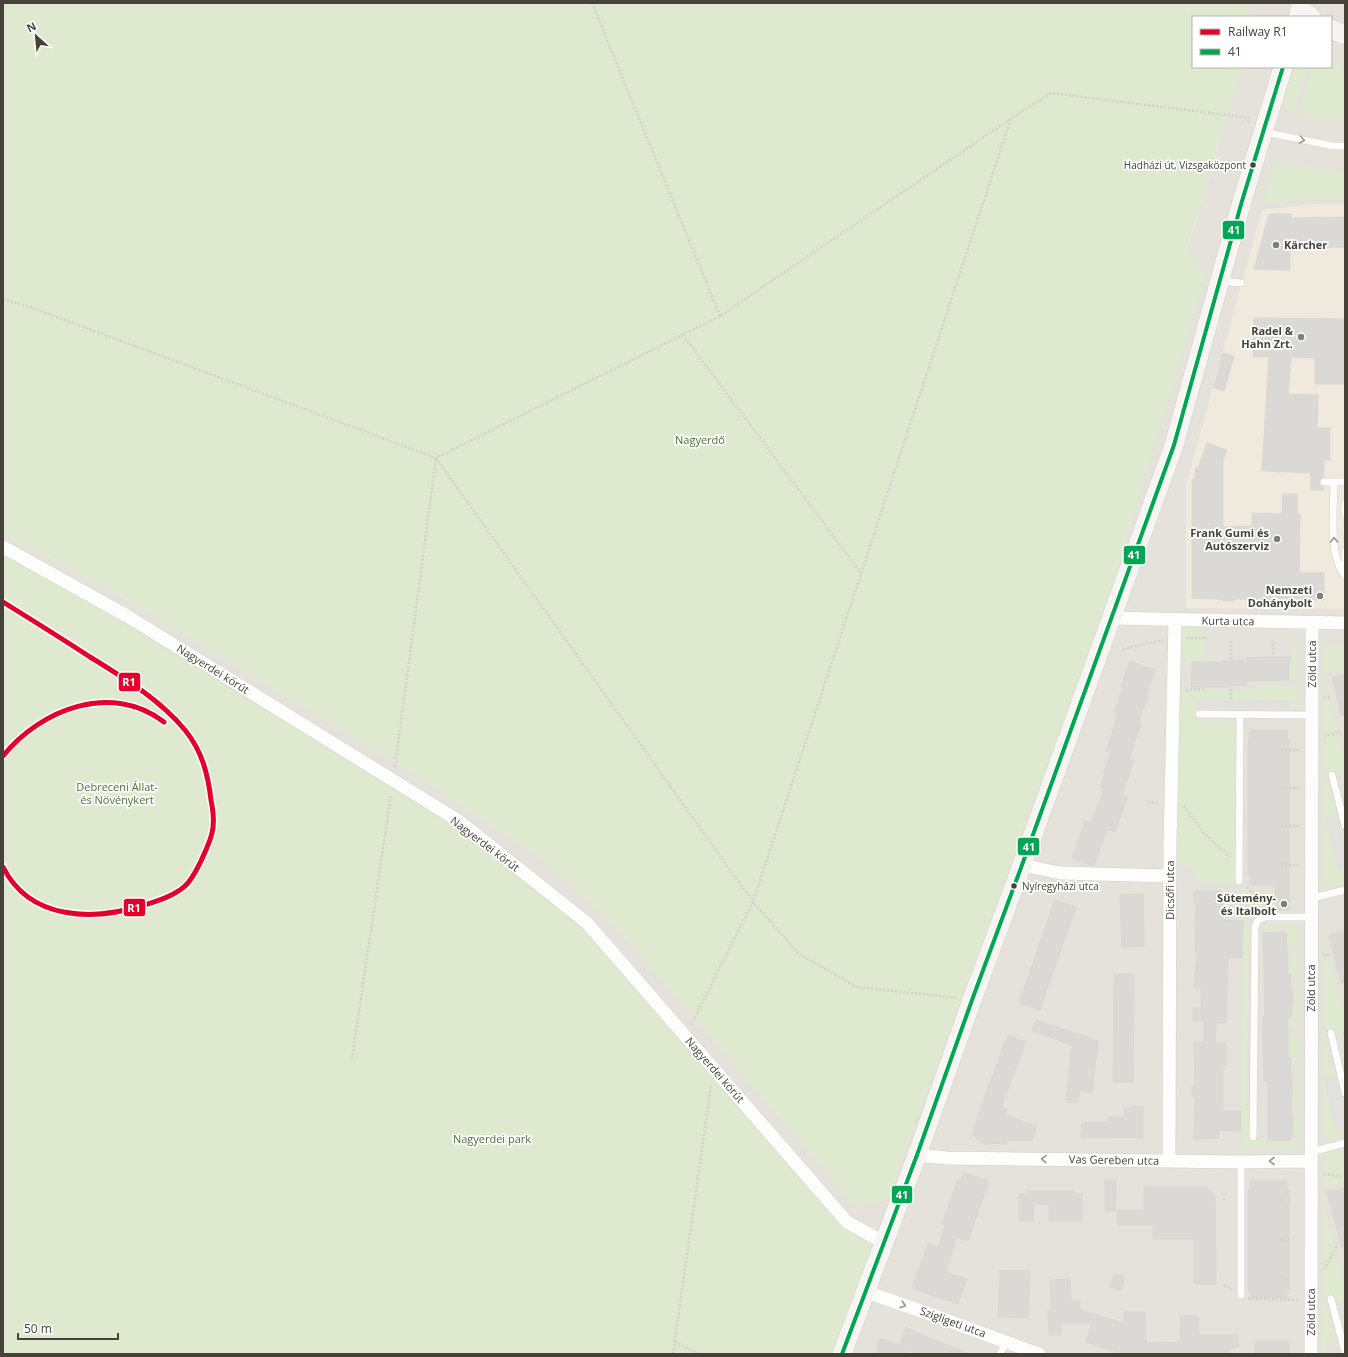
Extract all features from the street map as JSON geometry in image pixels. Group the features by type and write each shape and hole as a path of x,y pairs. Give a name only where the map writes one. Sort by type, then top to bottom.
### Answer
{"street":[{"path":"1332,30 1345,35"},
{"path":"842,1354 917,1155 1174,445 1242,201 1256,129 1283,68"},
{"name":"Nagyerdei körút","path":"3,547 127,616 459,822 587,923 847,1222 883,1242"},
{"name":"Kurta utca","path":"1111,618 1345,623"},
{"name":"Dicsőfi utca","path":"1169,1161 1170,876 1175,619"},
{"name":"Zöld utca","path":"1311,1354 1312,623"},
{"path":"1022,865 1060,873 1170,876"},
{"name":"Vas Gereben utca","path":"917,1155 947,1158 1241,1162 1311,1156"},
{"name":"Szigligeti utca","path":"866,1292 1039,1354"}],"lane":[{"path":"1256,129 1333,146 1345,146"},
{"path":"1220,281 1241,283"},
{"path":"1324,482 1345,482"},
{"path":"1334,482 1334,547 1340,568 1345,576"},
{"path":"1345,503 1345,514"},
{"path":"1345,551 1345,576"},
{"path":"1199,714 1312,715"},
{"path":"1239,881 1240,715"},
{"path":"1332,775 1345,826"},
{"path":"1312,898 1345,890"},
{"path":"1253,1137 1255,927 1258,920 1266,917 1312,917"},
{"path":"1331,1033 1345,1093"},
{"path":"1311,1156 1345,1143"},
{"path":"1241,1162 1241,1295"},
{"path":"1331,1299 1345,1352"},
{"path":"1000,1354 1006,1342"}],"path":[{"path":"592,3 720,316"},
{"path":"436,458 720,316 1051,93 1249,118 1256,129"},
{"path":"686,1036 753,902 1012,118"},
{"path":"3,299 37,310 436,458 753,902 799,954 857,987 972,1000"},
{"path":"683,335 862,573"},
{"path":"352,1059 393,781 436,458"},
{"path":"1231,641 1231,659"},
{"path":"1273,641 1273,654"},
{"path":"1231,689 1231,700"},
{"path":"1321,737 1341,732"},
{"path":"1281,750 1299,750"},
{"path":"1281,788 1299,788"},
{"path":"1148,802 1184,806 1204,833 1231,858 1240,858"},
{"path":"1281,826 1299,826"},
{"path":"1281,865 1299,865"},
{"path":"674,1354 713,1068"},
{"path":"1280,1200 1289,1200"},
{"path":"1280,1239 1289,1239"},
{"path":"1323,1271 1337,1246"},
{"path":"1280,1277 1288,1278"},
{"path":"1241,1295 1249,1300 1300,1300"},
{"path":"675,1342 699,1354"}],"shaded area":[{"path":"1245,3 1345,3 1345,1354 3,1354 3,533 105,586 399,764 547,862 626,937 856,1205 1187,249 1242,68 1332,68 1332,16 1250,16"},
{"path":"1315,204 1345,205 1345,609 1186,608 1186,485 1262,210"},
{"path":"1195,699 1291,700 1290,709 1195,708"},
{"path":"1337,817 1345,849 1345,871 1339,872 1326,820"},
{"path":"1335,1076 1345,1119 1345,1129 1336,1132 1324,1078"}],"green space":[{"name":"Nagyerdő","path":"3,3 1245,3 1250,16 1192,16 1192,68 1242,68 1187,248 1206,274 1106,608 887,1200 856,1205 626,937 547,862 399,764 105,586 3,533"},
{"path":"1332,63 1340,67 1344,76 1345,116 1329,121 1305,116 1301,113 1300,108 1313,68 1332,68"},
{"path":"1296,68 1308,68 1292,117 1288,112 1285,99 1290,79"},
{"path":"1291,162 1345,174 1345,199 1317,198 1263,204 1274,169 1279,164"},
{"name":"Nagyerdei park","path":"3,547 459,821 587,923 847,1222 883,1242 842,1354 3,1354"},
{"path":"1191,626 1204,627 1204,662 1180,662 1181,636 1186,628"},
{"path":"1323,645 1345,646 1345,668 1324,673"},
{"path":"1291,647 1298,647 1299,681 1291,681"},
{"path":"1324,681 1345,762 1345,779 1336,771 1326,774 1337,817 1326,820 1339,872 1345,871 1345,882 1332,887 1324,885"},
{"path":"1252,685 1299,686 1299,707 1290,709 1290,700 1195,699 1195,721 1231,721 1236,726 1236,883 1195,882 1196,868 1180,863 1176,854 1180,690 1252,691"},
{"path":"1243,889 1275,889 1278,897 1278,911 1249,911 1247,1111 1250,1111 1250,1140 1266,1140 1266,1143 1293,1143 1294,1116 1299,1116 1299,1149 1241,1148"},
{"path":"1268,925 1296,926 1299,930 1299,944 1288,944 1288,930 1264,930 1264,927"},
{"path":"1324,938 1345,1022 1345,1038 1338,1034 1336,1029 1324,1031"},
{"path":"1290,950 1299,950 1299,986 1293,986 1293,972 1290,972"},
{"path":"1295,992 1299,992 1299,1028 1288,1028 1288,1018 1293,1018"},
{"path":"1324,1031 1335,1076 1324,1079"},
{"path":"1290,1034 1299,1034 1299,1070 1293,1070 1293,1055 1290,1055"},
{"path":"1299,1075 1299,1110 1293,1110 1294,1076"},
{"path":"1324,1079 1336,1131 1345,1129 1345,1134 1333,1141 1324,1137"},
{"path":"1330,1150 1345,1156 1345,1181 1323,1187 1323,1156"},
{"path":"1323,1203 1345,1287 1345,1304 1339,1301 1336,1295 1324,1298 1336,1339 1325,1342 1328,1354 1322,1354"}],"building":[{"path":"1269,214 1291,214 1291,218 1345,217 1345,247 1290,248 1290,270 1254,269"},
{"path":"1254,318 1345,319 1345,384 1315,384 1315,358 1291,357 1288,394 1318,395 1317,428 1330,428 1330,460 1324,460 1324,477 1321,478 1319,482 1320,485 1324,487 1324,490 1311,490 1311,473 1262,471 1269,357 1253,357"},
{"path":"1223,353 1234,356 1224,391 1214,388"},
{"path":"1207,443 1227,450 1223,460 1223,527 1252,526 1252,513 1282,514 1283,494 1297,494 1297,514 1300,514 1299,573 1324,573 1324,600 1234,599 1234,601 1224,601 1223,599 1192,598 1192,479 1195,479 1195,468 1198,468"},
{"path":"1264,657 1289,657 1289,680 1247,681 1247,686 1229,685 1229,687 1191,687 1192,662 1223,662"},
{"path":"1130,661 1155,670 1146,695 1148,696 1138,723 1141,724 1129,759 1134,760 1122,795 1128,797 1115,832 1107,829 1094,866 1072,858 1085,821 1091,823 1104,789 1100,787 1105,773 1103,773 1111,753 1106,751 1118,714 1114,712"},
{"path":"1345,674 1345,715 1341,715 1332,677"},
{"path":"1250,730 1288,730 1290,910 1278,910 1278,897 1275,897 1275,885 1250,885 1250,876 1248,876 1248,747"},
{"path":"1194,891 1221,891 1223,920 1243,921 1242,958 1228,958 1226,1023 1216,1023 1215,1043 1226,1043 1226,1065 1223,1065 1223,1111 1241,1111 1241,1131 1219,1130 1219,1138 1194,1139 1195,1096 1192,1096 1192,1086 1195,1086 1194,1042 1204,1042 1204,1021 1193,1021 1193,1008 1201,1008 1201,988 1194,988 1197,952 1195,952 1196,904 1194,904"},
{"path":"1143,894 1144,946 1122,947 1120,895"},
{"path":"1055,900 1076,907 1040,1010 1019,1003"},
{"path":"1345,931 1345,983 1341,983 1329,935"},
{"path":"1286,932 1288,974 1291,974 1291,992 1293,992 1291,1016 1288,1016 1288,1058 1291,1058 1291,1116 1293,1116 1293,1132 1291,1132 1291,1140 1268,1140 1268,1081 1264,1081 1263,1041 1263,1016 1265,1016 1263,933"},
{"path":"1114,974 1134,974 1133,1082 1113,1082"},
{"path":"1036,1020 1098,1041 1092,1093 1080,1089 1078,1103 1066,1102 1072,1045 1032,1031"},
{"path":"1008,1035 1026,1042 1001,1107 1007,1109 1005,1115 1037,1126 1032,1140 1007,1140 1007,1143 983,1144 972,1134"},
{"path":"1130,1106 1143,1106 1143,1138 1081,1137 1082,1122 1109,1122 1109,1117 1124,1117 1124,1108 1130,1108"},
{"path":"964,1173 989,1181 968,1241 957,1238 946,1272 967,1279 958,1304 912,1288 928,1244 938,1248 945,1225 942,1224 958,1179 961,1180"},
{"path":"1105,1180 1116,1180 1115,1211 1105,1211"},
{"path":"1250,1181 1287,1181 1287,1190 1289,1190 1289,1289 1287,1289 1287,1298 1250,1298 1250,1289 1248,1289 1248,1190 1250,1190"},
{"path":"1144,1187 1207,1187 1215,1196 1216,1284 1194,1284 1194,1239 1153,1239 1153,1225 1117,1225 1117,1210 1144,1210"},
{"path":"1345,1188 1345,1248 1342,1248 1327,1192"},
{"path":"1026,1191 1075,1191 1075,1194 1082,1194 1082,1221 1049,1221 1049,1204 1034,1204 1033,1221 1019,1221 1019,1194 1026,1194"},
{"path":"1000,1270 1030,1271 1028,1318 998,1317"},
{"path":"1114,1273 1125,1277 1121,1290 1110,1287"},
{"path":"1070,1279 1071,1301 1080,1301 1080,1310 1124,1323 1124,1312 1145,1312 1146,1343 1181,1342 1180,1316 1198,1316 1199,1335 1238,1335 1238,1347 1229,1348 1229,1354 1124,1354 1086,1342 1092,1323 1061,1323 1061,1335 1049,1335 1048,1310 1051,1310 1050,1280"},
{"path":"906,1327 969,1354 919,1354 907,1350 906,1354 877,1354 880,1338 899,1345"},
{"path":"1255,1341 1289,1341 1289,1354 1255,1354"}],"rail line":[{"name":"R1","path":"3,602 128,681 164,708 175,719 191,738 200,755 208,781 214,820 210,840 201,861 188,884 181,890 166,898 125,910 85,914 65,912 46,907 29,898 15,885 3,867"},
{"name":"R1","path":"3,756 19,739 37,725 57,714 78,706 100,703 122,704 143,710 164,722"}],"transit line":[{"name":"41","path":"842,1354 917,1155 1174,445 1242,201 1283,68"}],"place":[{"name":"Hadházi út, Vizsgaközpont","path":"1253,165"},
{"name":"Kärcher","path":"1276,245"},
{"name":"Radel & Hahn Zrt.","path":"1301,337"},
{"name":"Frank Gumi és Autószerviz","path":"1277,539"},
{"name":"Nemzeti Dohánybolt","path":"1320,596"},
{"name":"Nyíregyházi utca","path":"1014,886"},
{"name":"Sütemény- és Italbolt","path":"1284,904"}],"park label":[{"name":"Debreceni Állat- és Növénykert","path":"117,793"}]}
